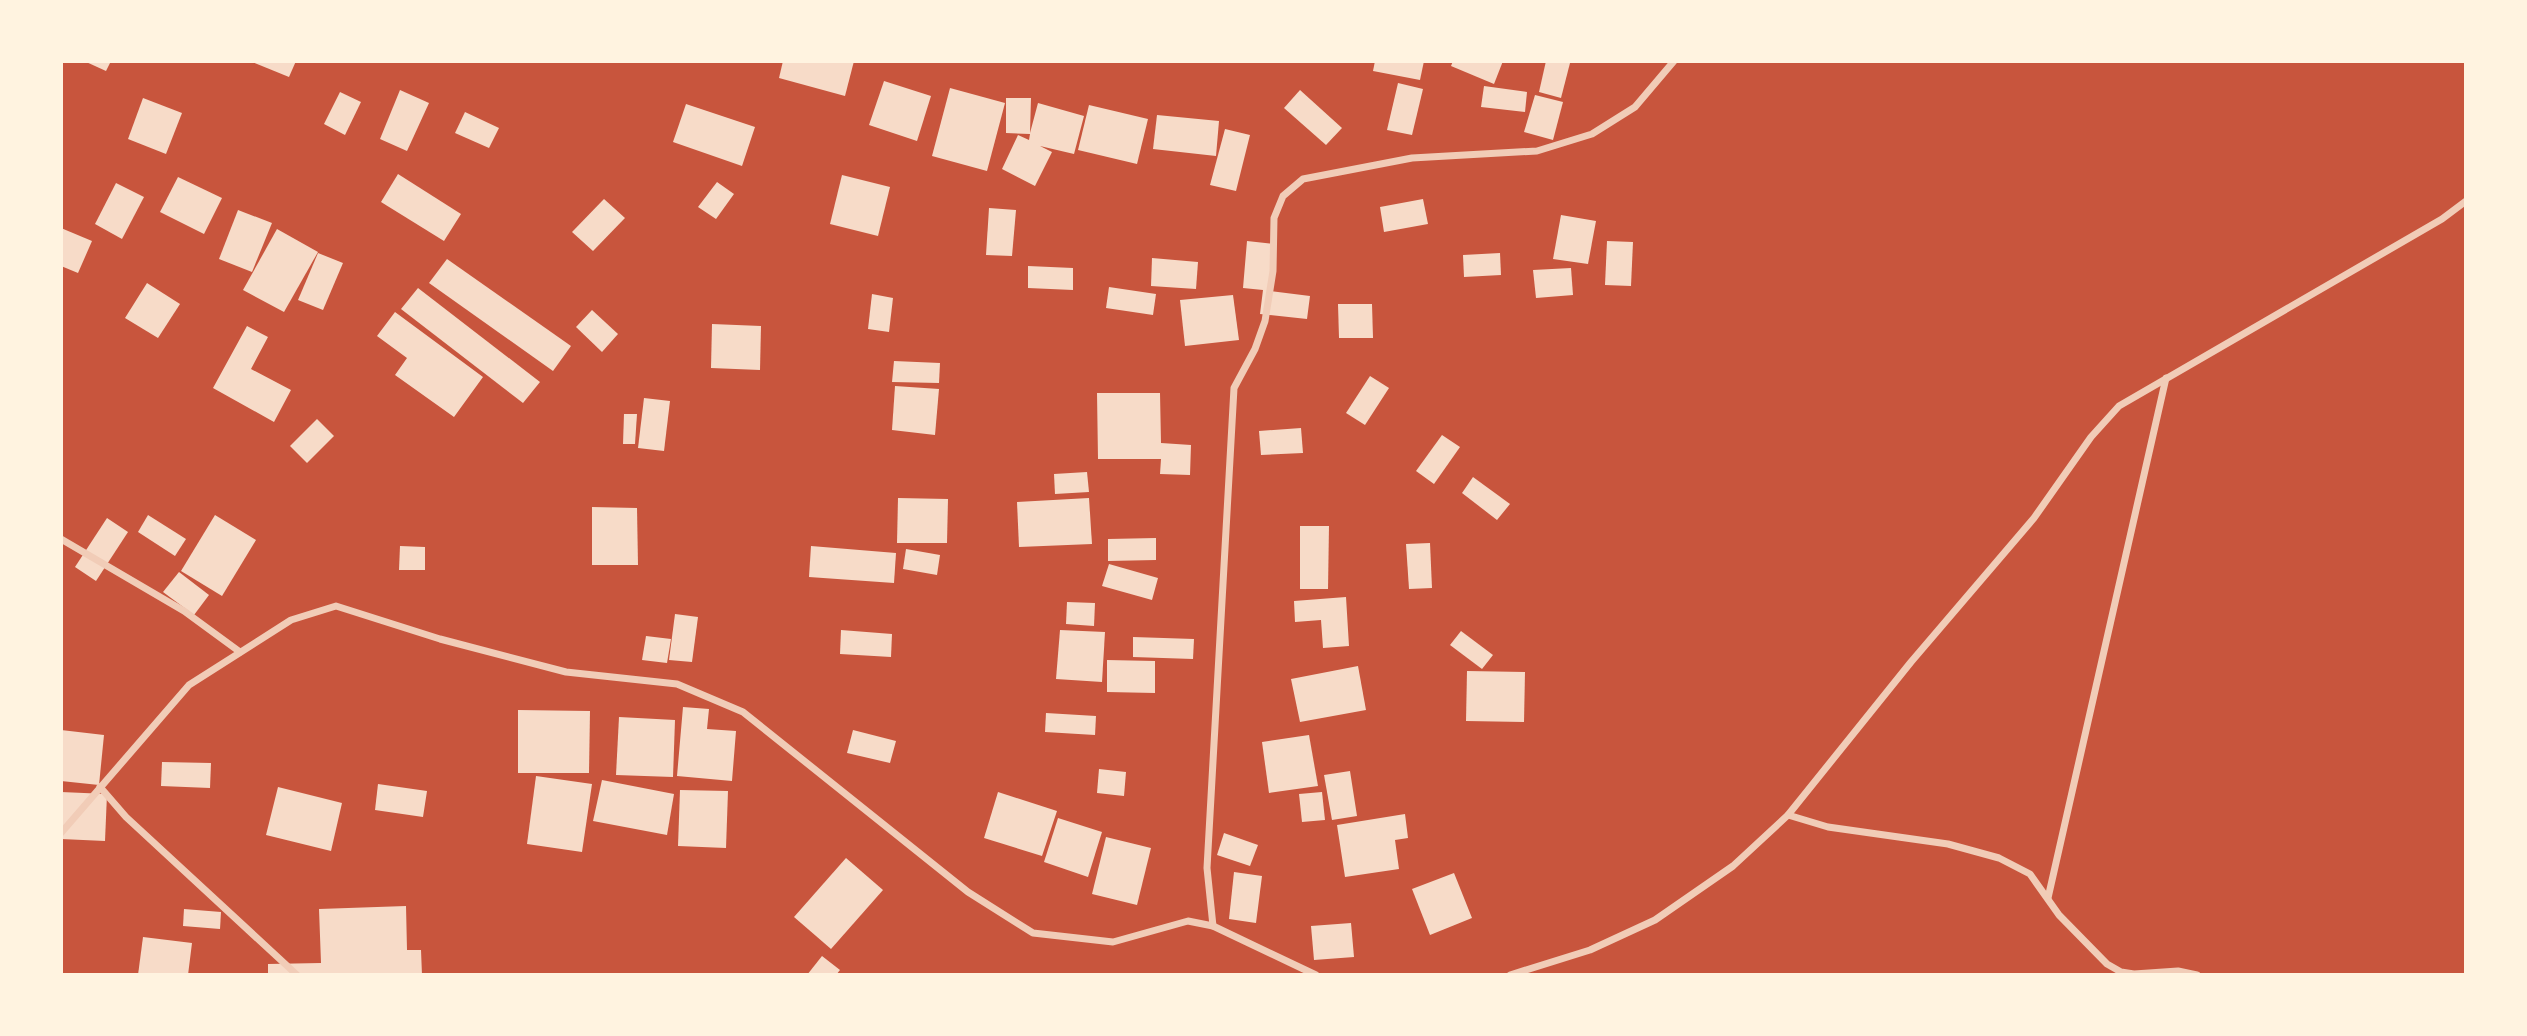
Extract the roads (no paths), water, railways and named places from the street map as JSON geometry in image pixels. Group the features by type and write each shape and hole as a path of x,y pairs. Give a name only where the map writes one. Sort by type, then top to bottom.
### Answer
{"street":[{"path":"1213,926 1207,868 1234,388 1255,349 1265,321 1273,271 1274,218 1283,196 1303,179 1412,158 1537,151 1592,134 1635,107 1674,61"},
{"path":"1510,975 1590,950 1655,920 1733,866 1788,815 1911,662 2034,518 2091,437 2119,406 2442,219 2466,201"},
{"path":"2048,898 2165,378"},
{"path":"61,539 184,611 240,652"},
{"path":"61,834 189,685 291,620 336,606 479,651 566,672 677,684 743,712 968,892 1032,933 1114,942 1188,921 1213,926 1316,975"},
{"path":"100,787 126,817 297,975"},
{"path":"1788,815 1828,827 1948,844 1999,858 2030,874 2059,915 2107,964 2121,972 2134,974 2178,971 2197,975"}]}
